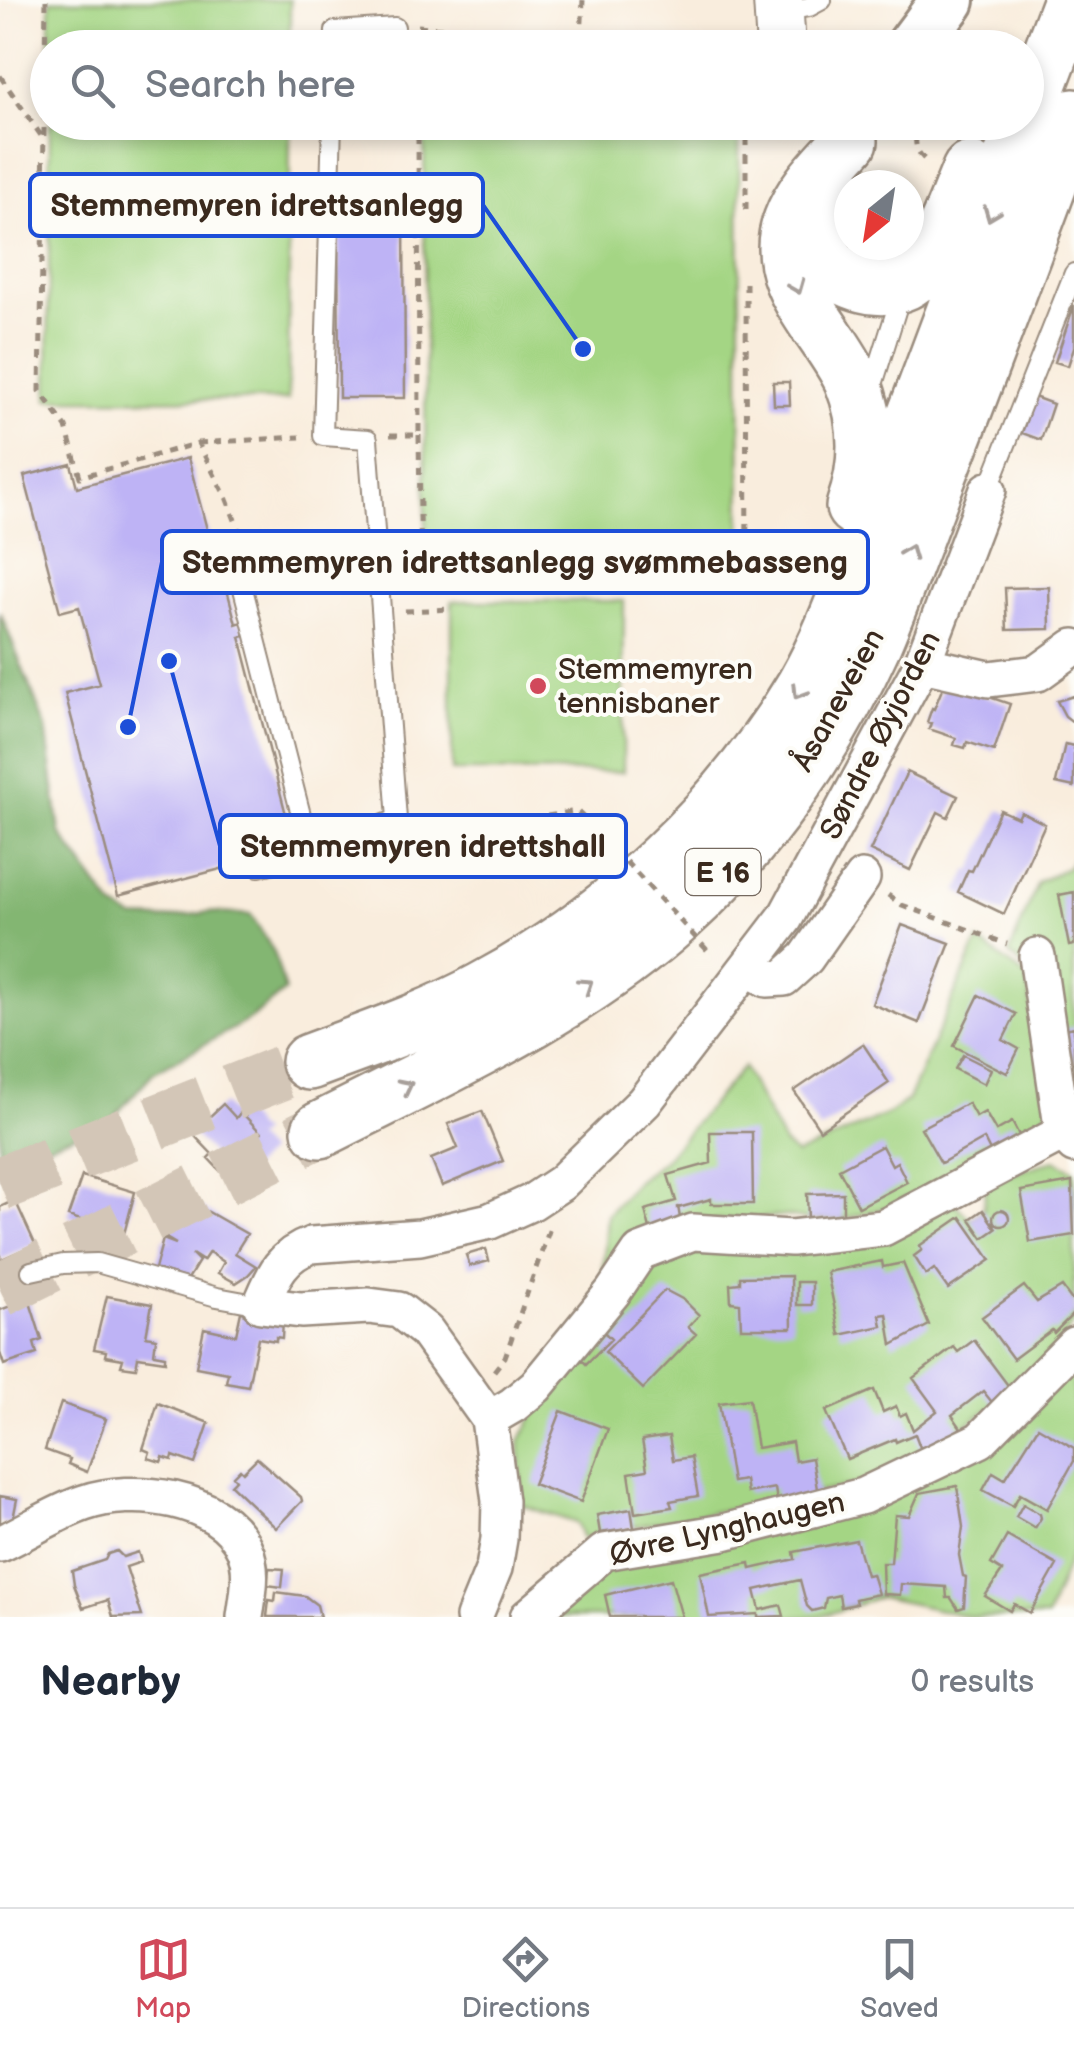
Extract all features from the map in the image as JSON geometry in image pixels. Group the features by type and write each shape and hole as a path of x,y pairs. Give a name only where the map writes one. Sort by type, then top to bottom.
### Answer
{"highway":[{"path":"1032,30 1044,0"},
{"name":"Åsaneveien","path":"1044,73 1071,0"},
{"name":"Åsaneveien","path":"320,1130 503,1036 584,986 674,920 718,878 753,836 822,741 873,642 1074,118"},
{"path":"838,140 790,222 786,251 792,279 852,381 864,420 864,470 838,546 841,605"},
{"path":"842,140 823,225 824,254 838,272 860,284 884,287 906,282 924,265 939,241 983,140"},
{"name":"Åsaneveien","path":"309,1062 482,991 551,949 634,886 695,828 755,759 805,684 841,605 1019,140"},
{"path":"964,410 1012,362 1074,224"}],"main road":[{"path":"926,30 948,0"}],"street":[{"name":"Søndre Øyjorden","path":"262,1305 275,1273 294,1251 310,1246 453,1232 532,1202 561,1182 644,1102 785,918 922,664 988,490"},
{"path":"922,664 990,679 1038,673 1068,650"},
{"name":"Søndre Øyjorden","path":"748,968 767,979 784,978 806,958 862,878"},
{"path":"482,1408 513,1405 536,1386 613,1292 640,1252 693,1232 790,1238 883,1228 1069,1139 1038,956"},
{"path":"262,1305 301,1310 369,1306 399,1310 426,1330 482,1408 500,1501 494,1568 474,1617"},
{"name":"Øvre Lynghaugen","path":"528,1617 604,1552 724,1532 863,1496 980,1440 1074,1345"},
{"path":"0,1544 82,1503 120,1494 166,1498 207,1514 237,1537 246,1550 249,1568 245,1617"}],"lane":[{"path":"350,30 395,27"},
{"path":"260,868 311,854 397,818 368,439 323,436 331,140"},
{"path":"988,490 1074,273"},
{"path":"864,420 876,370 906,282"},
{"path":"241,581 311,854"},
{"path":"31,1271 97,1263 217,1297 262,1305"}],"path":[{"path":"46,0 46,30"},
{"path":"581,30 582,0"},
{"path":"395,27 430,25 484,30"},
{"path":"0,76 30,120"},
{"path":"44,140 40,391 66,428 80,477 198,443 323,436"},
{"path":"418,140 422,584 748,584 746,276"},
{"path":"746,140 746,219"},
{"path":"914,140 916,149 930,164"},
{"path":"384,436 419,435"},
{"path":"198,443 226,497 252,563 241,581"},
{"path":"382,612 452,609"},
{"path":"397,818 442,826 577,811 708,952"},
{"path":"902,905 1000,941"},
{"path":"482,1408 505,1357 556,1212"}],"green space":[{"path":"50,0 290,0 290,30 50,30"},
{"path":"50,140 290,140 288,400 48,399"},
{"path":"424,140 739,140 741,576 426,577"},
{"name":"Stemmemyren tennisbaner","path":"452,601 624,601 623,772 452,771"},
{"path":"0,612 46,727 60,833 113,907 134,918 163,919 209,912 251,915 274,952 285,991 250,1019 153,1073 110,1121 0,1164"},
{"path":"1074,856 1074,1105 1044,985 1009,954 1038,882 1067,868"},
{"path":"978,941 1026,976 1049,1109 1033,1133 889,1207 843,1219 787,1216 714,1221 603,1278 607,1215 638,1180 664,1160 743,1067 784,1144 796,1155 890,1113 908,1100"},
{"path":"1055,1160 1074,1170 1074,1321 1054,1354 1013,1392 923,1455 858,1485 583,1539 577,1523 521,1505 520,1441 539,1405 637,1277 688,1252 954,1203 970,1219 983,1210 986,1189 1010,1174"},
{"path":"1074,1364 1074,1547 1047,1617 973,1617 880,1597 819,1617 547,1617 590,1577 623,1562 867,1506"}],"building":[{"path":"338,209 404,209 405,398 339,398"},
{"path":"1074,305 1074,347 1068,366 1055,362"},
{"path":"773,382 789,382 790,405 774,405"},
{"path":"1034,397 1053,404 1041,440 1022,433"},
{"path":"188,458 218,571 222,570 236,624 242,622 245,636 240,637 290,830 246,842 251,861 118,896 65,693 100,684 79,607 60,612 24,476 71,464 77,487"},
{"path":"1049,587 1050,629 1007,630 1005,588"},
{"path":"945,682 1010,704 994,751 967,742 965,748 954,745 956,738 929,729 931,723 927,722"},
{"path":"1074,696 1074,723 1057,701"},
{"path":"1065,744 1074,746 1074,787 1056,783"},
{"path":"907,772 958,796 948,817 938,812 910,870 870,851"},
{"path":"1000,810 1018,818 1021,812 1045,824 1004,914 958,892"},
{"path":"1074,892 1074,945 1069,946 1059,895"},
{"path":"902,925 950,943 919,1023 872,1004"},
{"path":"979,995 1016,1014 1003,1040 1019,1049 1007,1073 954,1046"},
{"path":"1074,1027 1074,1063 1065,1064 1058,1030"},
{"path":"863,1044 889,1083 820,1130 794,1091"},
{"path":"963,1055 991,1069 984,1084 955,1069"},
{"path":"968,1103 976,1117 985,1112 996,1131 1012,1122 1020,1137 991,1153 984,1139 941,1163 921,1128"},
{"path":"223,1104 236,1118 241,1112 261,1133 255,1139 268,1153 238,1181 228,1171 224,1175 208,1158 212,1154 192,1133"},
{"path":"482,1111 503,1161 442,1186 431,1159 458,1148 448,1124"},
{"path":"710,1132 752,1132 753,1204 711,1204 711,1199 678,1208 681,1224 651,1233 645,1210 676,1201 668,1175 711,1163"},
{"path":"882,1146 892,1165 897,1162 907,1182 859,1207 839,1169"},
{"path":"82,1176 135,1192 124,1234 68,1216"},
{"path":"1072,1182 1074,1235 1030,1242 1021,1191"},
{"path":"173,1185 185,1192 174,1210 162,1203"},
{"path":"843,1193 843,1219 808,1220 807,1194"},
{"path":"184,1198 247,1234 235,1253 256,1266 248,1275 236,1283 218,1273 224,1262 209,1252 203,1261 192,1254 199,1261 188,1279 155,1269 163,1239 176,1244 166,1238 176,1222 171,1219"},
{"path":"15,1200 35,1244 0,1260 0,1207"},
{"path":"983,1210 996,1229 983,1238 970,1219"},
{"path":"1001,1210 1009,1218 1001,1226 993,1218"},
{"path":"961,1217 991,1260 948,1289 934,1269 926,1275 914,1256 922,1250 919,1246"},
{"path":"486,1249 489,1261 470,1266 466,1255"},
{"path":"882,1261 883,1267 903,1263 929,1325 892,1345 887,1314 880,1315 882,1326 840,1335 827,1272"},
{"path":"791,1276 792,1328 741,1328 740,1303 731,1302 730,1284 740,1283 740,1277"},
{"path":"797,1282 812,1282 812,1305 797,1305"},
{"path":"1024,1286 1037,1302 1062,1287 1074,1303 1074,1313 1054,1333 1052,1330 1013,1359 982,1317"},
{"path":"665,1290 684,1300 699,1315 688,1327 696,1334 643,1389 605,1352"},
{"path":"107,1296 152,1304 146,1336 156,1338 154,1354 165,1356 165,1361 138,1357 136,1368 121,1366 123,1359 105,1356 106,1351 94,1349"},
{"path":"29,1299 42,1340 34,1343 37,1354 4,1365 0,1353 0,1310"},
{"path":"241,1312 283,1320 282,1338 258,1338 248,1386 226,1382 228,1373 196,1367 204,1328 236,1335"},
{"path":"600,1328 611,1339 586,1364 575,1353"},
{"path":"974,1340 1013,1392 995,1406 983,1391 952,1415 961,1428 923,1455 915,1434 847,1459 826,1411 874,1390 883,1412 896,1406 900,1416 906,1413 913,1430 937,1411 913,1378 954,1347 958,1352"},
{"path":"749,1399 757,1448 792,1442 795,1461 812,1458 818,1495 777,1502 775,1488 747,1493 745,1480 732,1482 719,1403"},
{"path":"61,1403 106,1419 87,1472 68,1464 70,1459 45,1450"},
{"path":"158,1403 209,1423 195,1464 173,1456 172,1460 163,1457 161,1462 148,1458 150,1452 143,1449"},
{"path":"561,1411 608,1429 581,1502 533,1484"},
{"path":"1038,1427 1074,1448 1074,1461 1047,1509 1020,1494 1013,1506 983,1490 993,1472 1005,1479"},
{"path":"669,1436 673,1460 691,1457 698,1496 670,1501 672,1507 635,1513 629,1473 647,1470 642,1440"},
{"path":"257,1458 301,1497 302,1501 276,1528 231,1485 236,1480 233,1476"},
{"path":"957,1486 963,1527 959,1555 966,1577 964,1607 958,1609 947,1598 946,1587 901,1584 900,1595 883,1594 882,1563 891,1563 895,1515 909,1516 919,1493"},
{"path":"0,1496 17,1499 12,1524 0,1522"},
{"path":"1023,1504 1040,1514 1035,1528 1016,1517"},
{"path":"631,1509 634,1528 600,1533 597,1515"},
{"path":"1007,1536 1057,1565 1030,1613 1014,1604 1010,1611 985,1596 1002,1571 991,1564"},
{"path":"856,1540 866,1575 872,1574 878,1594 841,1607 839,1595 826,1598 824,1608 812,1611 800,1580 755,1590 760,1610 781,1605 784,1616 709,1617 700,1573 750,1563 751,1569 795,1559 794,1552"},
{"path":"117,1551 123,1557 138,1552 141,1562 126,1567 142,1616 113,1617 108,1600 83,1608 74,1585 72,1571 105,1560"},
{"path":"269,1568 284,1569 282,1587 267,1585"},
{"path":"671,1579 682,1617 610,1617 605,1595"},
{"path":"276,1592 305,1596 317,1605 320,1617 267,1617 269,1600 275,1601"}],"tunnel":[{"path":"0,1184 309,1062"},
{"path":"0,1290 320,1130"}],"place":[{"name":"Stemmemyren idrettsanlegg","path":"583,349"},
{"name":"Stemmemyren idrettshall","path":"169,661"},
{"name":"Stemmemyren tennisbaner","path":"538,686"},
{"name":"Stemmemyren idrettsanlegg svømmebasseng","path":"128,727"}]}
